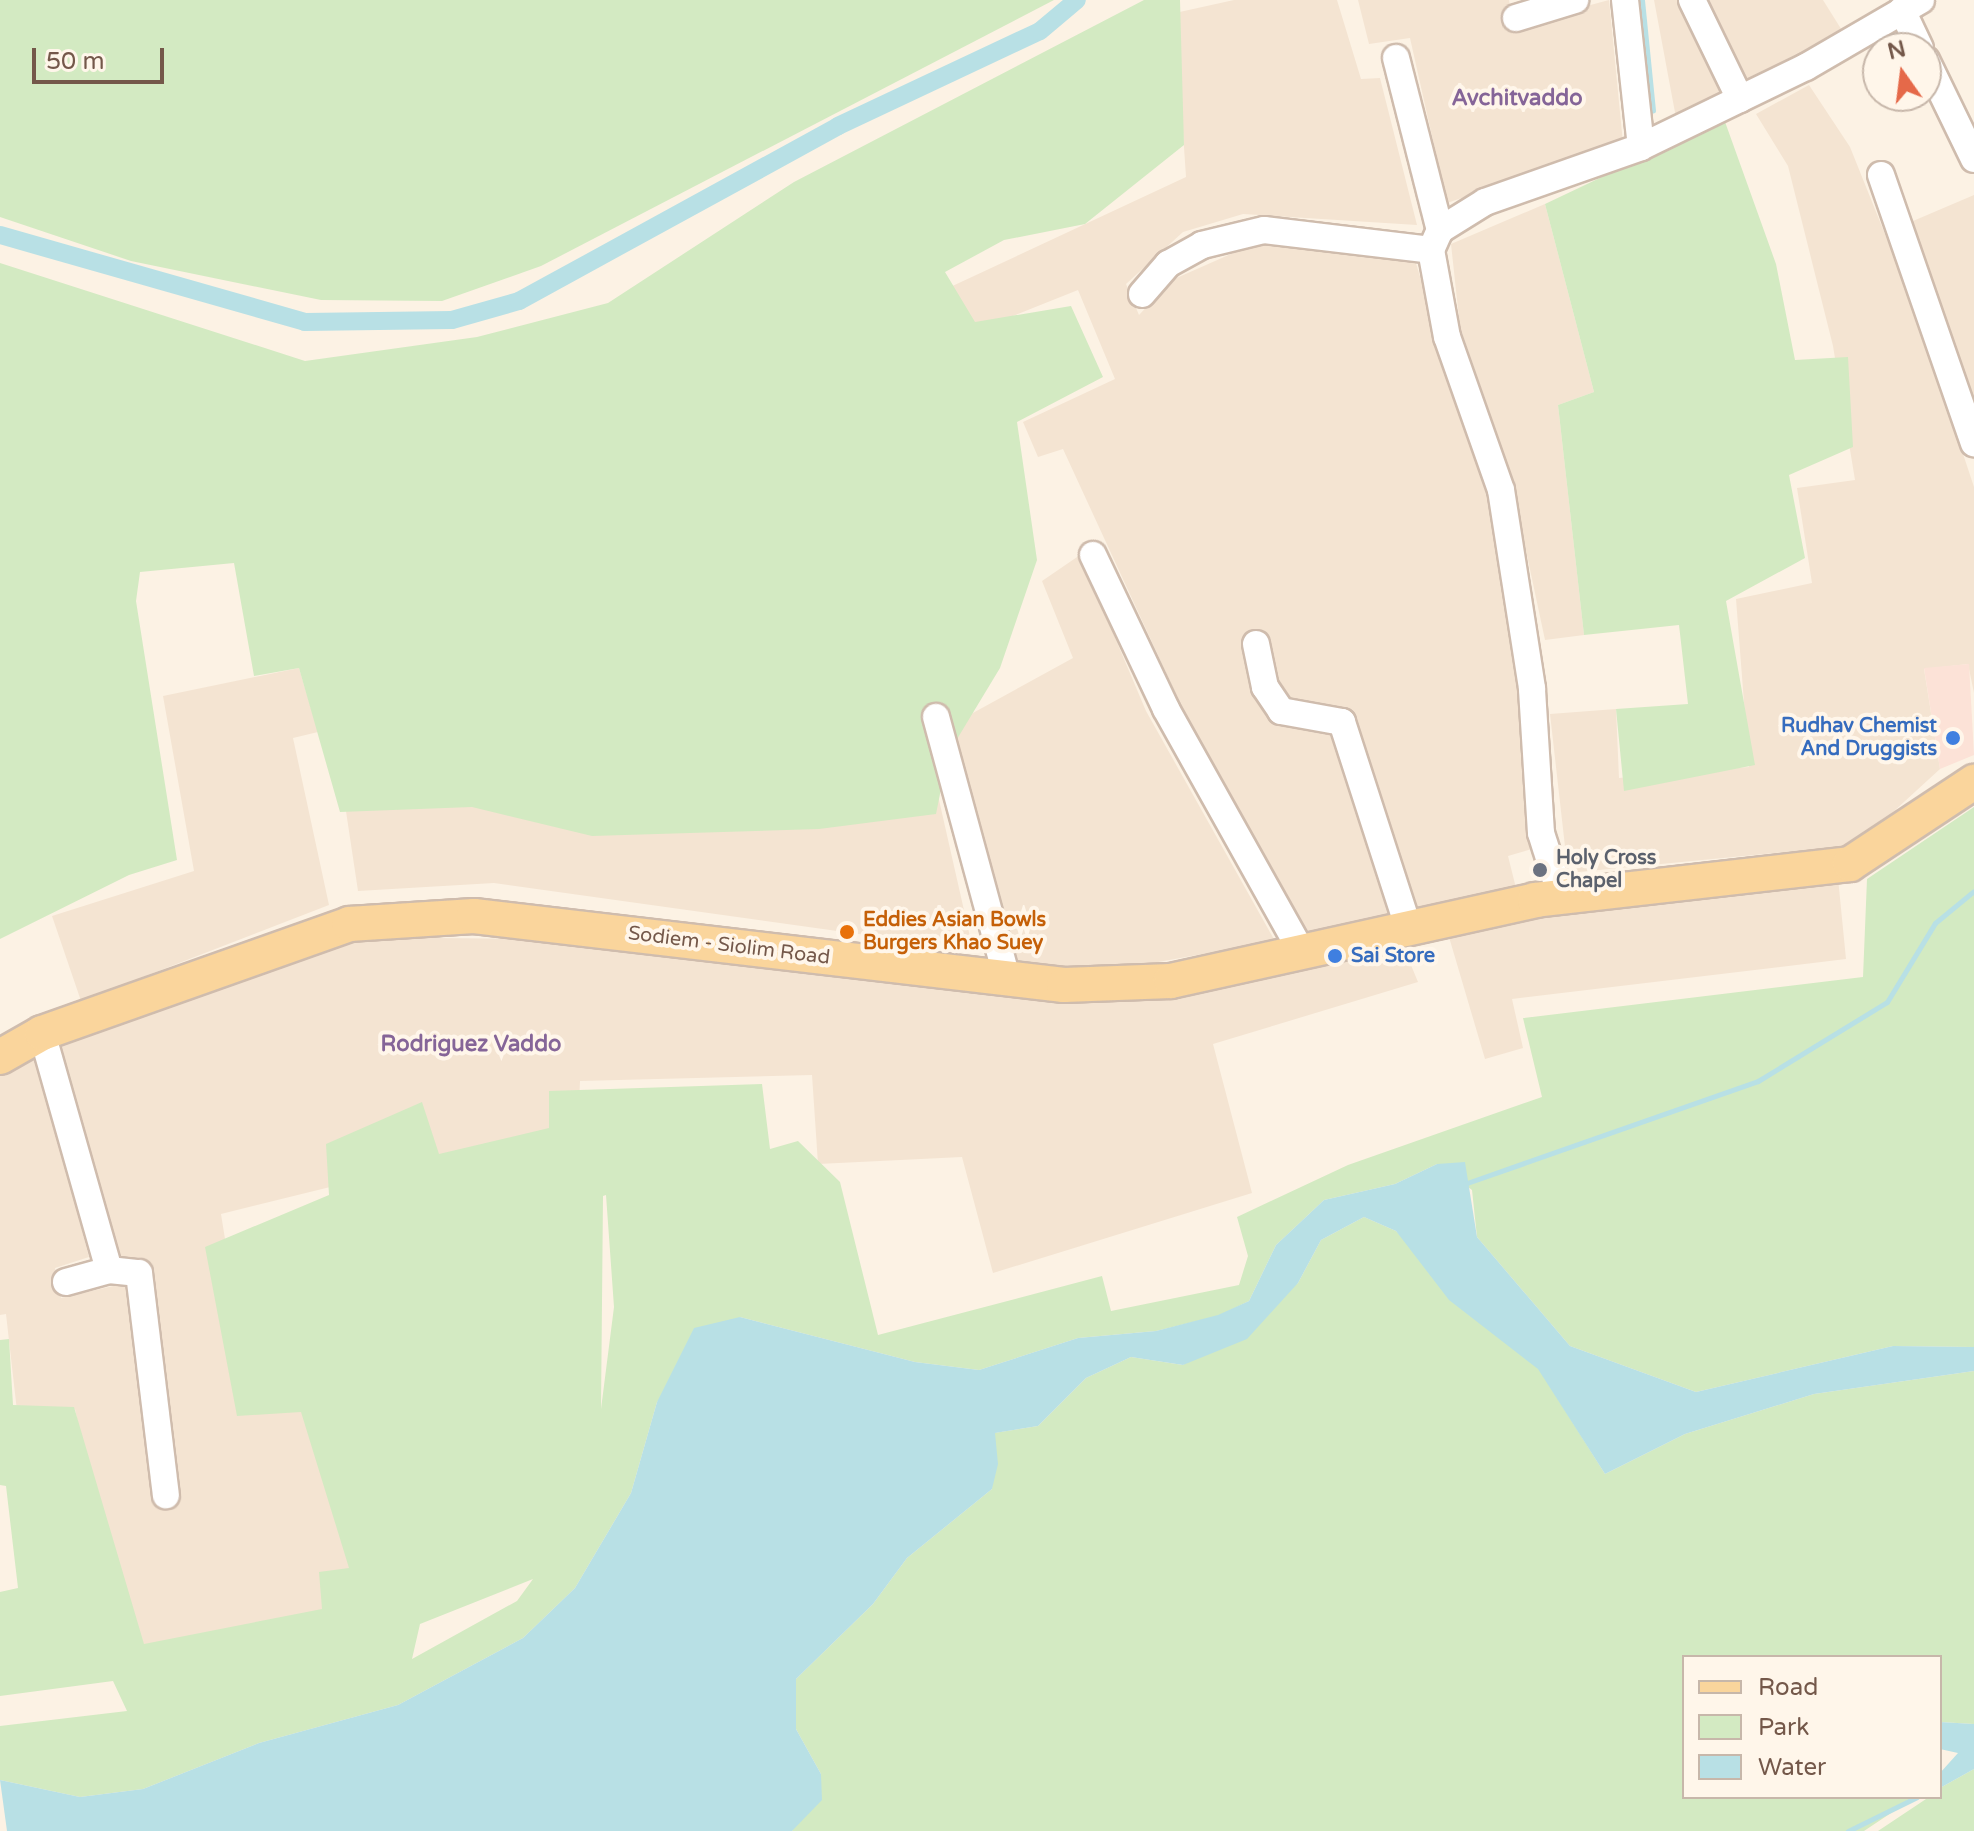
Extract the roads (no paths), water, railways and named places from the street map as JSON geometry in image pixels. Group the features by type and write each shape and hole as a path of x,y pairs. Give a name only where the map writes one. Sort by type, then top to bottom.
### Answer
{"main road":[{"name":"Sodiem - Siolim Road","path":"0,1057 42,1033 349,924 458,917 1064,985 1171,981 1300,949 1561,896 1850,864 1974,782"}],"street":[{"path":"1516,18 1575,0"},
{"path":"1625,0 1641,147"},
{"path":"1692,0 1740,99"},
{"path":"1142,294 1168,264 1202,245 1264,230 1435,240 1485,202 1641,147 1740,99 1898,7 1911,32"},
{"path":"1396,58 1435,240 1447,337 1501,490 1532,688 1541,833 1561,896"},
{"path":"1942,93 1974,159"},
{"path":"1881,175 1974,443"},
{"path":"1093,555 1166,709 1300,949"},
{"path":"1256,644 1265,687 1281,711 1342,722 1408,926"},
{"path":"936,717 1007,978"},
{"path":"42,1033 109,1270"},
{"path":"66,1282 109,1270 139,1273 166,1495"}],"water":[{"path":"1465,1162 1477,1237 1570,1346 1696,1392 1893,1346 1974,1347 1974,1371 1814,1394 1685,1434 1605,1474 1538,1369 1449,1300 1396,1231 1364,1217 1321,1240 1298,1283 1247,1339 1183,1365 1131,1357 1086,1378 1038,1426 995,1433 998,1464 992,1489 907,1558 873,1604 796,1679 796,1729 821,1774 822,1800 792,1831 7,1831 0,1780 80,1797 143,1789 259,1743 398,1705 523,1638 575,1588 631,1493 657,1402 694,1328 740,1317 915,1362 979,1370 1078,1338 1156,1331 1218,1315 1249,1301 1276,1245 1324,1200 1395,1184 1437,1164"},
{"path":"1942,1722 1974,1724 1974,1769 1942,1787 1942,1771 1958,1753 1942,1749"}],"waterway":[{"path":"0,235 305,322 452,320 519,301 838,126 1040,31 1077,0"},
{"path":"1642,0 1653,110"},
{"path":"1467,1183 1758,1081 1887,1002 1935,923 1974,891"},
{"path":"1848,1831 1913,1799"}],"place":[{"name":"Rudhav Chemist And Druggists","path":"1953,738"},
{"name":"Holy Cross Chapel","path":"1540,870"},
{"name":"Eddies Asian Bowls Burgers Khao Suey","path":"847,932"},
{"name":"Sai Store","path":"1335,956"}],"district":[{"name":"Avchitvaddo","path":"1517,99"},
{"name":"Rodriguez Vaddo","path":"471,1045"}]}
